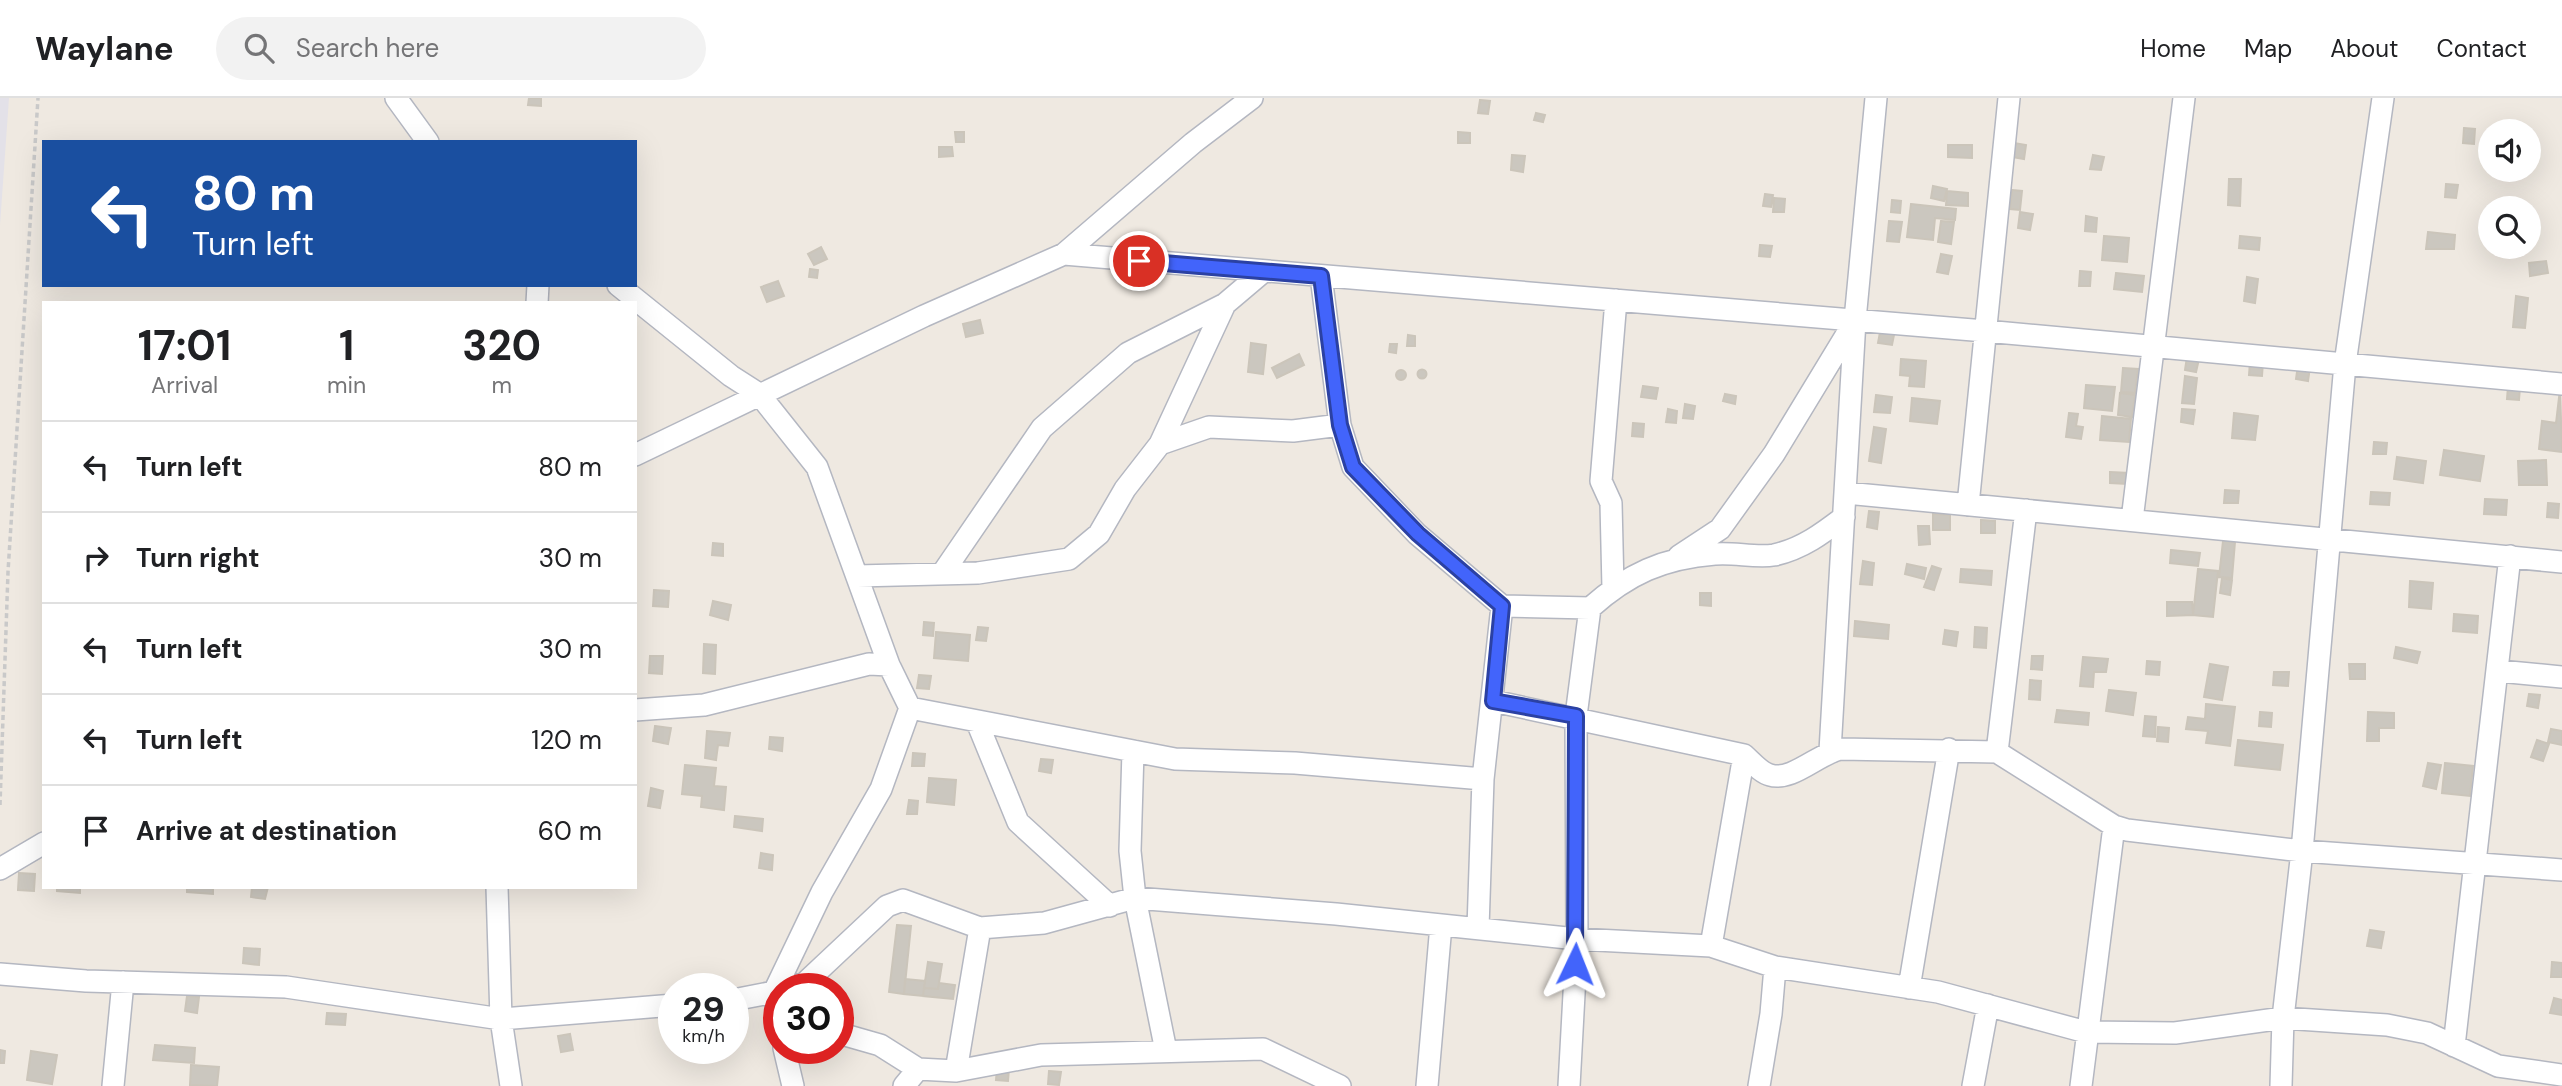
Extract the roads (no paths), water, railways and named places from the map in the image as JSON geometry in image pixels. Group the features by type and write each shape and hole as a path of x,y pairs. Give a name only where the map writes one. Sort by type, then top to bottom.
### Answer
{"street":[{"path":"396,98 427,140"},
{"path":"637,455 924,316 1064,254 1193,143 1252,98"},
{"path":"1830,751 1855,320 1876,98"},
{"path":"1968,505 2009,98"},
{"path":"2132,520 2184,98"},
{"path":"2281,1086 2283,1018 2302,850 2345,364 2383,98"},
{"path":"1064,254 1985,331 2562,384"},
{"path":"943,574 1042,428 1128,353 1225,303 1264,271"},
{"path":"1321,276 1340,425 1353,467 1418,534 1502,606 1590,608"},
{"path":"620,287 731,376 759,394 817,467 889,665 910,708 881,789 822,892 788,973"},
{"path":"1613,588 1611,503 1601,481 1616,300"},
{"path":"858,576 978,573 1069,559 1099,534 1125,489 1160,444 1225,303"},
{"path":"1668,563 1720,529 1774,454 1855,320"},
{"path":"1160,444 1209,427 1293,431 1340,425"},
{"path":"1846,493 2330,537 2562,562"},
{"path":"1997,752 2025,510"},
{"path":"1569,1086 1577,939 1576,716 1590,608 1613,588 1647,568 1714,554 1773,555 1811,541 1844,517"},
{"path":"2454,1046 2477,865 2510,556"},
{"path":"1478,928 1483,779 1502,606"},
{"path":"637,710 704,705 869,664 889,665"},
{"path":"2499,671 2562,677"},
{"path":"1493,701 1576,716 1744,755 1767,775 1784,776 1830,751 1949,749 1997,752 2114,825 2302,850 2562,870"},
{"path":"910,708 1175,759 1295,763 1483,779"},
{"path":"977,722 1018,822 1110,906"},
{"path":"1909,988 1949,749"},
{"path":"1133,751 1130,851 1135,898 1166,1051"},
{"path":"1712,946 1744,755"},
{"path":"2081,1086 2114,825"},
{"path":"0,869 42,844"},
{"path":"497,889 501,1020 511,1086"},
{"path":"815,973 887,906 903,900 980,928 1044,922 1135,898 1336,914 1577,939 1712,946 1775,967 1909,988 1988,1005 2086,1032 2175,1033 2283,1018 2406,1027 2498,1066 2562,1075"},
{"path":"1427,1086 1441,925"},
{"path":"956,1071 980,928"},
{"path":"1759,1086 1771,1014 1775,967"},
{"path":"0,974 123,982 286,987 501,1020 658,1006"},
{"path":"113,1086 123,982"},
{"path":"1973,1086 1988,1005"},
{"path":"854,1038 880,1045 918,1069 956,1071 1041,1055 1263,1049 1340,1086"},
{"path":"788,1064 793,1086"},
{"path":"904,1086 918,1069"}]}
